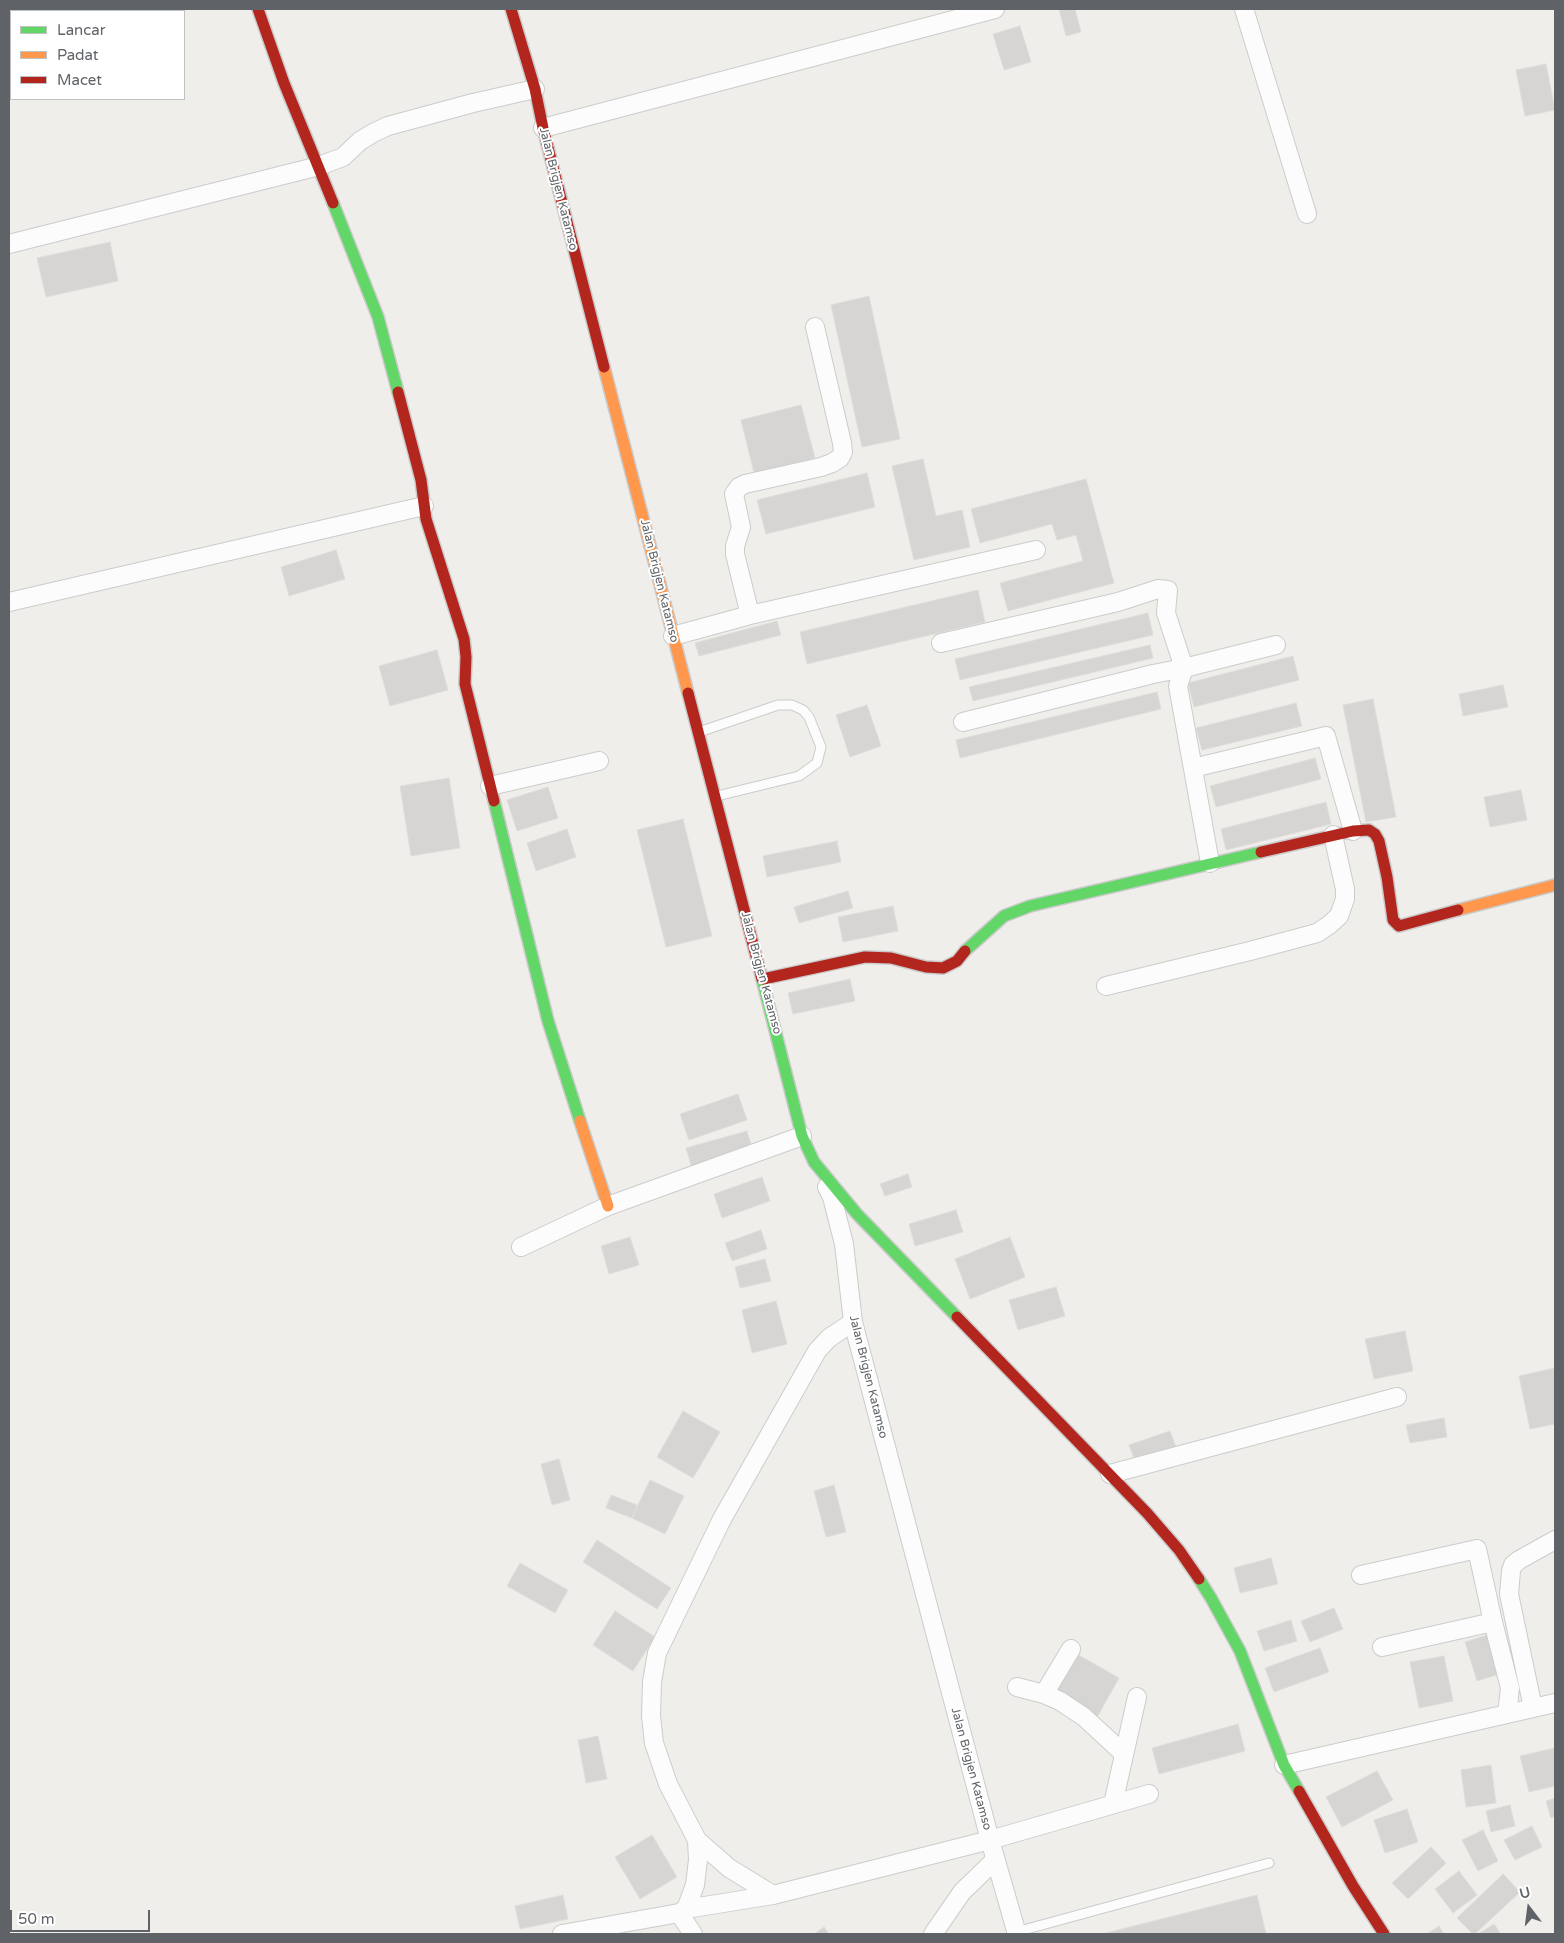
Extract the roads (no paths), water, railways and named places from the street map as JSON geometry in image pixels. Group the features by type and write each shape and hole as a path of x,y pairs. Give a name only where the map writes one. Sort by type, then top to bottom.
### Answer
{"main road":[{"path":"258,9 307,142 319,166 378,317 421,480 426,518 464,639 466,657 465,684 548,1021 608,1206"},
{"name":"Jalan Brigjen Katamso","path":"511,9 535,89 543,128 802,1136 814,1162"},
{"path":"763,979 865,957 891,958 926,967 943,968 957,961 964,952 1004,916 1018,910 1210,863 1353,831 1369,830 1375,834 1387,877 1393,920 1399,926 1555,885"},
{"path":"814,1162 857,1214 1148,1513 1179,1550 1211,1598 1240,1651 1284,1766 1353,1886 1384,1934"}],"street":[{"path":"543,128 995,9"},
{"path":"1244,9 1307,214"},
{"path":"9,244 319,166 343,157 360,141 388,126 473,103 535,89"},
{"path":"750,615 735,554 735,546 741,527 734,494 745,484 826,465 840,458 843,452 815,327"},
{"path":"9,602 424,506"},
{"path":"673,636 750,615 1036,550"},
{"path":"941,643 1118,602 1158,589 1168,590 1166,613 1184,668 1178,686 1210,863"},
{"path":"963,722 1276,645"},
{"path":"1193,768 1326,736 1353,831"},
{"path":"490,786 599,760"},
{"path":"1106,986 1317,933 1339,916 1346,899 1333,835"},
{"path":"521,1247 608,1206 802,1136"},
{"name":"Jalan Brigjen Katamso","path":"814,1162 832,1198 844,1244 853,1322 1016,1933"},
{"path":"773,1895 729,1868 697,1840 668,1784 654,1743 651,1716 652,1682 658,1653 722,1519 817,1351 829,1338 853,1322"},
{"path":"1110,1474 1397,1397"},
{"path":"1533,1708 1509,1594 1511,1571 1513,1565 1519,1560 1555,1540"},
{"path":"1361,1574 1477,1549 1510,1688 1507,1714"},
{"path":"1382,1647 1493,1622"},
{"path":"1044,1694 1070,1649"},
{"path":"1017,1687 1044,1694 1060,1701 1084,1717 1124,1754"},
{"path":"1113,1804 1137,1697"},
{"path":"1284,1766 1555,1703"},
{"path":"562,1934 773,1895 990,1840 1149,1794"},
{"path":"683,1911 695,1885 698,1860 697,1840"},
{"path":"933,1934 962,1892 996,1860"},
{"path":"683,1911 694,1934"}],"lane":[{"path":"699,732 778,705 792,705 803,710 810,717 821,747 817,762 798,776 714,797"},
{"path":"1016,1933 1269,1863"}]}
